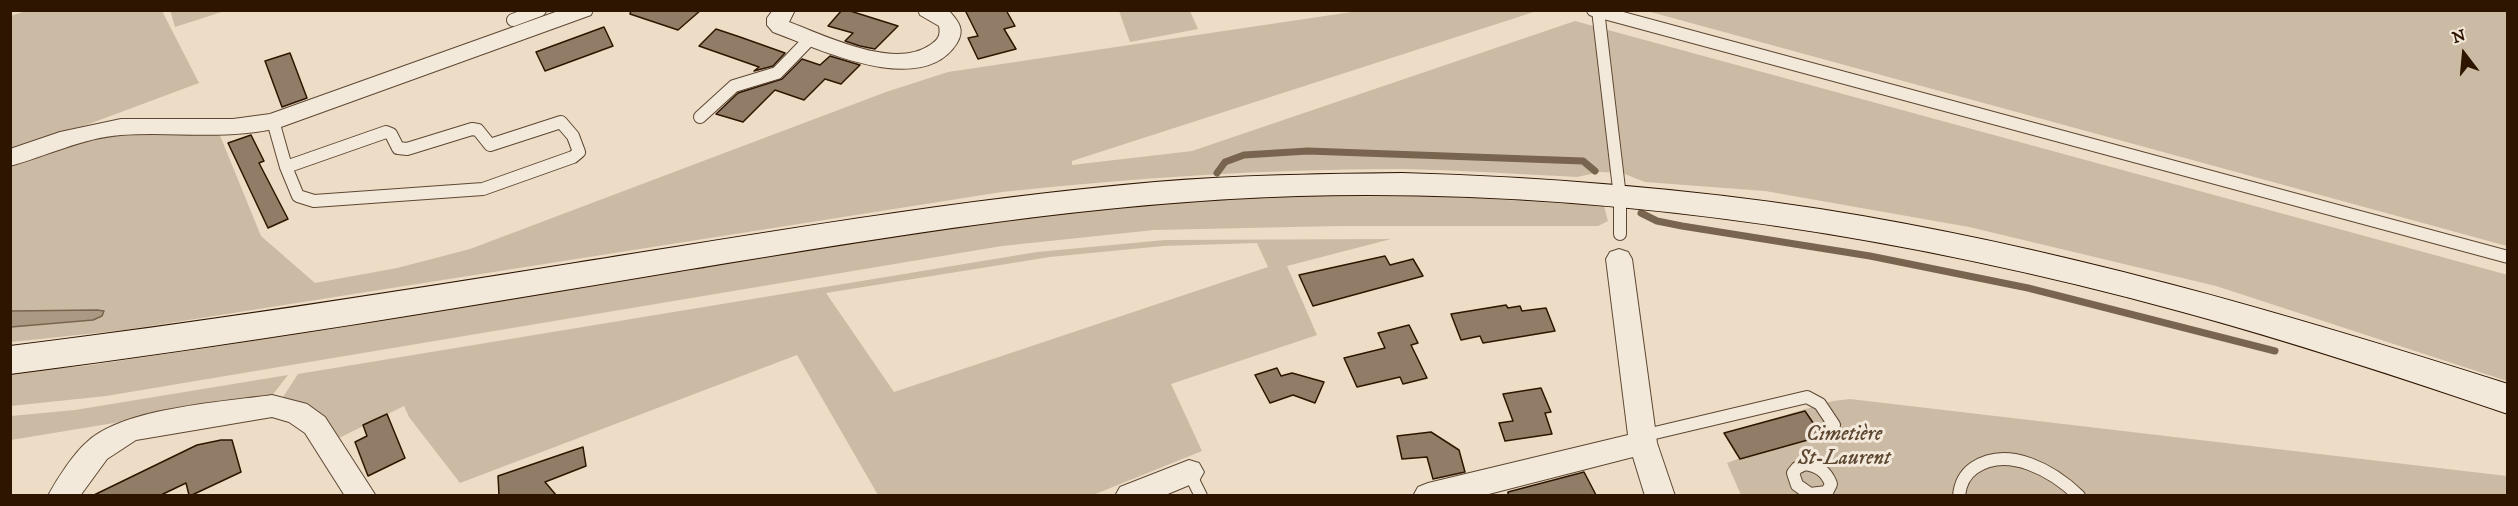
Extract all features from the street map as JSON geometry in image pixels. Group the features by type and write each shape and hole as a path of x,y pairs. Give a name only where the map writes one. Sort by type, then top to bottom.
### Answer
{"street":[{"path":"10,158 60,140 121,127 216,128 273,121 513,21 583,10"},
{"path":"785,10 778,18 778,24 811,38 887,62 920,60 943,49 949,41 950,26 939,14 928,10"},
{"path":"10,360 277,325 878,227 1095,198 1187,190 1302,185 1434,185 1620,197 1769,213 1900,234 2130,285 2265,322 2508,399"},
{"path":"1620,247 1643,440 1660,495"},
{"path":"64,494 97,450 126,432 165,421 272,406 297,412 315,425 361,495"},
{"path":"1428,495 1643,440"},
{"path":"1130,495 1195,484"}],"lane":[{"path":"513,21 540,10"},
{"path":"1620,247 1620,197 1596,11 2508,257"},
{"path":"700,117 734,86 777,73 811,38"},
{"path":"273,121 286,167 298,196 314,201 483,189 573,157 579,152 566,124 561,122 490,145 478,130 472,129 407,149 398,147 391,134 386,132 286,167"},
{"path":"1643,440 1807,397 1820,404 1834,425"},
{"path":"1959,495 1963,478 1974,468 1988,461 2005,459 2024,462 2044,469 2062,480 2079,495"}],"green space":[{"path":"29,10 162,11 199,83 11,153 10,16"},
{"path":"170,10 225,10 225,11 175,27"},
{"path":"1365,10 1537,11 1072,161 1072,165 1192,151 1575,21 2508,275 2507,381 2216,286 1969,227 1765,191 1645,182 1622,173 1600,172 1577,177 1488,172 1349,169 1101,182 1002,192 125,330 11,342 11,163 96,136 219,133 261,236 315,283 397,268 470,249 886,92 948,72"},
{"path":"1119,11 1190,11 1198,29 1130,42"},
{"path":"1647,11 2507,11 2507,246"},
{"path":"1308,196 1459,197 1604,206 1608,221 1598,226 1339,226 1154,230 1002,246 106,396 11,406 11,372 84,366 227,345 951,227 1129,207"},
{"path":"1391,239 1287,266 1317,335 1171,384 1202,451 1093,495 878,495 797,355 460,483 409,417 404,406 333,441 310,409 283,397 298,374 1037,252 1165,240","holes":["1257,243 1268,267 894,392 826,293 1050,257 1163,246"]},
{"path":"288,375 271,397 11,440 11,416 75,410"},
{"name":"Cimetière St-Laurent","path":"1850,399 2507,476 2507,495 1741,495 1727,463 1740,458 1724,433 1833,401"}],"shaded area":[{"path":"11,311 104,311 102,316 93,320 11,327"}],"building":[{"path":"631,10 701,10 678,30 630,14"},
{"path":"842,10 898,26 875,49 860,46 845,41 853,33 828,26"},
{"path":"965,10 1006,10 1015,26 1004,29 1016,49 978,59 968,38 978,36"},
{"path":"604,27 613,46 545,71 536,52"},
{"path":"716,29 785,53 773,66 754,71 759,67 699,46"},
{"path":"290,53 307,98 282,107 265,61"},
{"path":"830,56 860,65 841,84 825,79 804,100 775,90 743,122 716,114 738,93 782,79 802,59 820,65"},
{"path":"251,135 264,161 259,163 288,219 268,228 228,143"},
{"path":"1385,256 1390,265 1413,259 1423,276 1313,306 1299,275"},
{"path":"1506,305 1508,308 1520,306 1522,311 1546,308 1555,331 1483,343 1480,336 1461,340 1451,314"},
{"path":"1409,325 1418,343 1411,345 1427,378 1403,384 1400,377 1357,387 1344,358 1385,348 1378,333"},
{"path":"1277,368 1281,376 1292,373 1324,382 1315,403 1293,395 1270,403 1255,375"},
{"path":"1541,388 1551,412 1545,413 1552,434 1505,441 1499,423 1513,421 1503,394"},
{"path":"1805,411 1822,436 1740,459 1724,433"},
{"path":"387,414 405,458 368,476 355,442 367,436 363,425"},
{"path":"1431,432 1459,450 1465,472 1433,479 1427,457 1402,459 1397,436"},
{"path":"232,440 241,472 192,495 189,495 186,483 161,495 94,495 197,445"},
{"path":"583,447 586,466 545,482 556,495 499,495 498,476"},
{"path":"1584,472 1596,495 1508,495 1508,492"}],"waterway":[{"path":"1217,173 1225,162 1244,155 1308,151 1583,161 1595,171"},
{"path":"1641,213 1657,221 1682,226 1870,256 2028,288 2275,351"}]}
